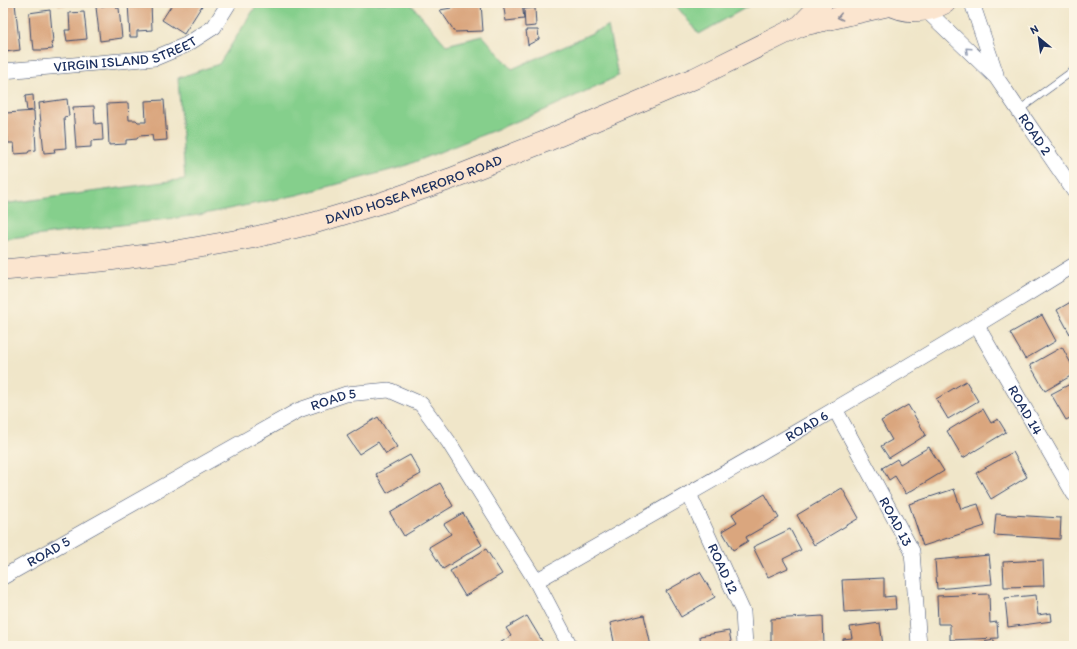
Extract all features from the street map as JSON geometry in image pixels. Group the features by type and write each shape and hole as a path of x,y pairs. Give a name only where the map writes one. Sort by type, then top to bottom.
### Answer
{"main road":[{"name":"DAVID HOSEA MERORO ROAD","path":"800,26 822,3"},
{"name":"DAVID HOSEA MERORO ROAD","path":"3,270 101,261 177,251 251,238 384,202 450,179 695,78 800,26 889,4"},
{"path":"889,4 913,11 935,7"}],"street":[{"name":"VIRGIN ISLAND STREET","path":"3,71 154,58 186,45 214,27 229,3"},
{"name":"ROAD 2","path":"972,3 996,77"},
{"name":"ROAD 2","path":"935,7 996,77 1074,191"},
{"name":"ROAD 6","path":"536,581 689,494 977,326 1074,265"},
{"name":"ROAD 14","path":"977,326 1074,494"},
{"name":"ROAD 5","path":"3,577 299,410 346,394 389,390 421,404 448,441 536,581 570,646"},
{"name":"ROAD 13","path":"835,409 912,551 919,646"},
{"name":"ROAD 12","path":"689,494 743,612 745,646"}],"lane":[{"path":"1020,110 1074,70"}],"green space":[{"path":"258,3 410,3 446,45 483,36 512,69 608,26 618,76 545,110 402,167 297,195 199,215 3,240 3,204 185,179 178,78 219,64"},
{"path":"674,3 754,3 699,34"}],"building":[{"path":"15,3 20,50 5,52 5,46 3,46 3,4"},
{"path":"58,3 74,3 74,4 59,6"},
{"path":"128,3 151,3 152,30 137,31 137,37 130,37"},
{"path":"173,3 203,4 184,34 162,20"},
{"path":"451,3 481,3 483,31 455,32 440,10 451,8"},
{"path":"503,3 522,3 524,19 506,21"},
{"path":"116,4 117,8 119,8 122,38 100,41 96,7"},
{"path":"535,8 536,26 525,27 524,9"},
{"path":"50,10 53,42 51,43 53,49 34,50 33,41 31,41 29,13"},
{"path":"84,12 87,39 67,41 65,30 70,30 69,13"},
{"path":"526,30 538,30 539,39 528,45"},
{"path":"33,95 34,110 27,111 25,96"},
{"path":"67,99 69,116 64,117 66,148 54,149 55,152 44,153 39,103"},
{"path":"164,100 167,140 153,141 152,135 139,136 137,139 126,140 126,144 109,145 107,104 128,103 129,120 146,122 145,101"},
{"path":"94,106 95,124 102,123 103,140 91,141 91,147 76,148 73,107"},
{"path":"34,111 36,150 29,151 28,153 15,154 14,143 8,143 6,113"},
{"path":"3,136 5,136 6,154 3,154"},
{"path":"1074,300 1074,334 1071,336 1057,310"},
{"path":"1042,315 1056,341 1025,359 1010,333"},
{"path":"1062,347 1074,369 1074,374 1045,391 1030,365"},
{"path":"966,381 978,401 948,419 936,399"},
{"path":"1074,382 1074,416 1066,420 1051,394"},
{"path":"908,405 926,435 889,458 881,446 892,440 881,421"},
{"path":"983,409 991,423 998,419 1006,432 963,458 947,431"},
{"path":"378,417 397,447 386,454 378,442 359,454 347,436"},
{"path":"929,447 944,471 906,494 895,476 889,480 882,468 897,459 900,464"},
{"path":"1013,452 1027,477 991,499 976,473"},
{"path":"410,455 421,474 387,493 376,474"},
{"path":"440,483 453,506 404,536 390,513"},
{"path":"842,488 859,518 814,545 797,515"},
{"path":"954,489 961,509 978,504 985,526 923,546 909,504"},
{"path":"765,494 779,518 746,537 748,541 733,550 722,531 737,522 732,514"},
{"path":"463,513 482,545 443,569 429,547 451,534 444,524"},
{"path":"996,514 1061,518 1060,539 994,535"},
{"path":"790,529 801,550 783,559 788,568 768,577 753,547"},
{"path":"486,549 502,574 465,596 450,571"},
{"path":"989,555 992,584 937,589 935,560"},
{"path":"1043,560 1044,586 1004,587 1003,562"},
{"path":"700,572 715,597 681,617 666,591"},
{"path":"884,578 884,597 895,596 896,609 844,612 842,580"},
{"path":"989,594 990,623 997,622 998,638 950,640 950,624 938,624 937,596"},
{"path":"1036,595 1038,615 1051,613 1052,621 1008,627 1005,598"},
{"path":"644,615 651,646 615,646 610,623"},
{"path":"527,616 545,646 495,646 511,636 506,628"},
{"path":"823,616 824,646 762,646 762,643 771,642 771,619"},
{"path":"880,623 883,646 844,646 843,639 852,638 850,627"},
{"path":"729,631 732,646 701,646 700,636"},
{"path":"994,640 995,646 967,646 967,645"}]}
